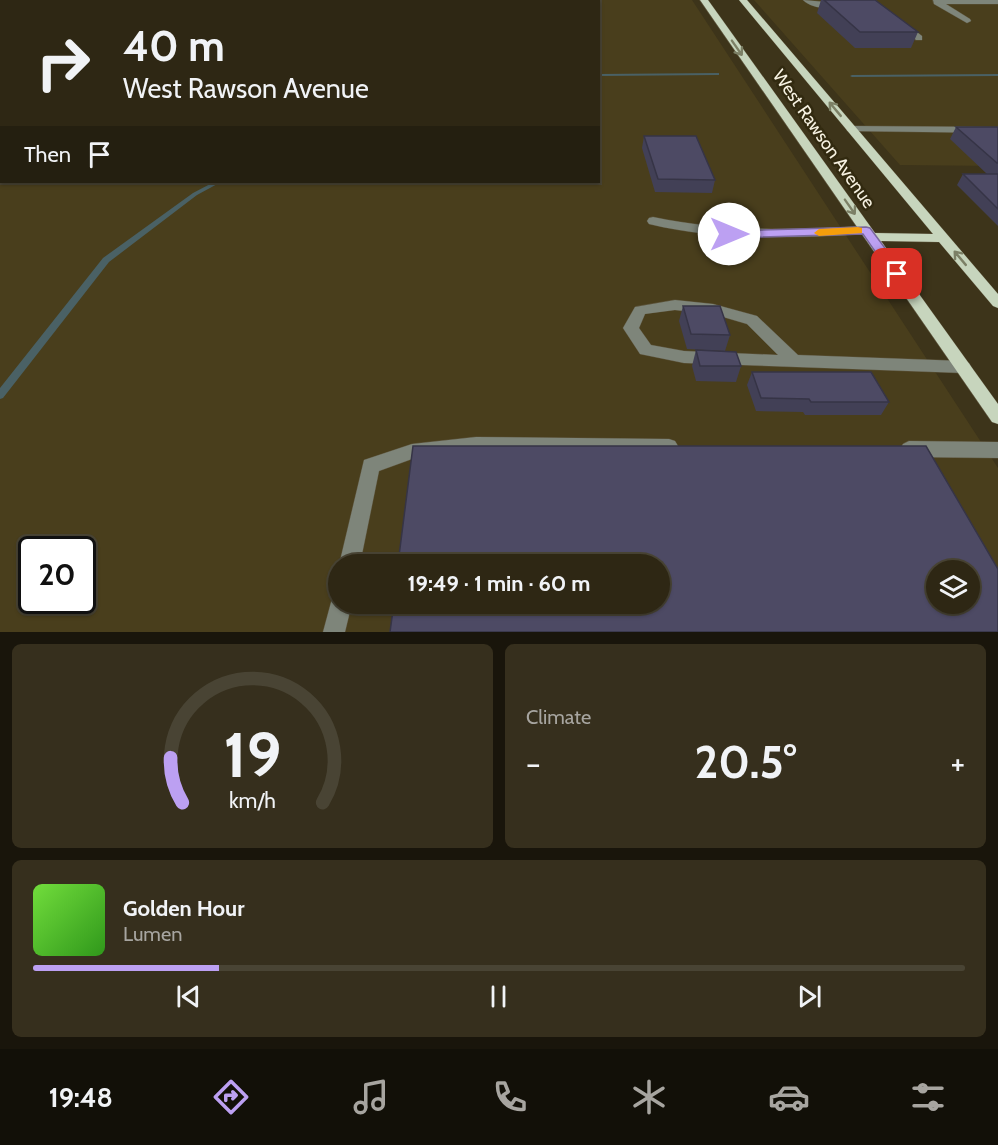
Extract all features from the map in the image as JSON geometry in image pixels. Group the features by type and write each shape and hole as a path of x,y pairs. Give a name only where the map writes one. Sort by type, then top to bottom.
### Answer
{"main road":[{"name":"West Rawson Avenue","path":"704,0 998,417"},
{"name":"West Rawson Avenue","path":"743,0 998,303"},
{"path":"868,234 943,238"}],"lane":[{"path":"807,0 820,5 843,5"},
{"path":"936,1 998,2"},
{"path":"936,1 967,21"},
{"path":"872,4 920,38"},
{"path":"851,129 998,130"},
{"path":"653,221 687,230 729,234 868,234"},
{"path":"794,361 752,320 713,309 675,304 640,310 631,328 646,350 684,357 794,361 963,367"},
{"path":"351,554 371,466 392,456 427,447 486,444 688,447"},
{"path":"891,449 998,450"},
{"path":"334,632 338,614"}],"shaded area":[{"path":"600,0 692,0 998,468 998,632 0,632 0,183 600,183"},
{"path":"754,0 998,0 998,166 900,165"}],"building":[{"path":"824,0 875,0 918,32 860,32"},
{"path":"956,127 998,127 998,163 997,163"},
{"path":"644,136 696,136 715,180 658,179"},
{"path":"963,174 998,174 998,209"},
{"path":"683,306 720,306 730,335 691,334"},
{"path":"696,350 736,352 741,366 700,366"},
{"path":"752,372 871,372 889,402 811,402 809,399 761,398"},
{"path":"413,446 926,446 998,569 998,632 390,632 392,614 670,614 670,554 399,554"}],"waterway":[{"path":"600,75 717,74"},
{"path":"852,76 998,75"},
{"path":"0,395 106,260 195,194 216,183"}],"slow traffic":[{"path":"819,233 858,231"}],"route":[{"path":"729,234 777,235 866,230 897,274"}]}
